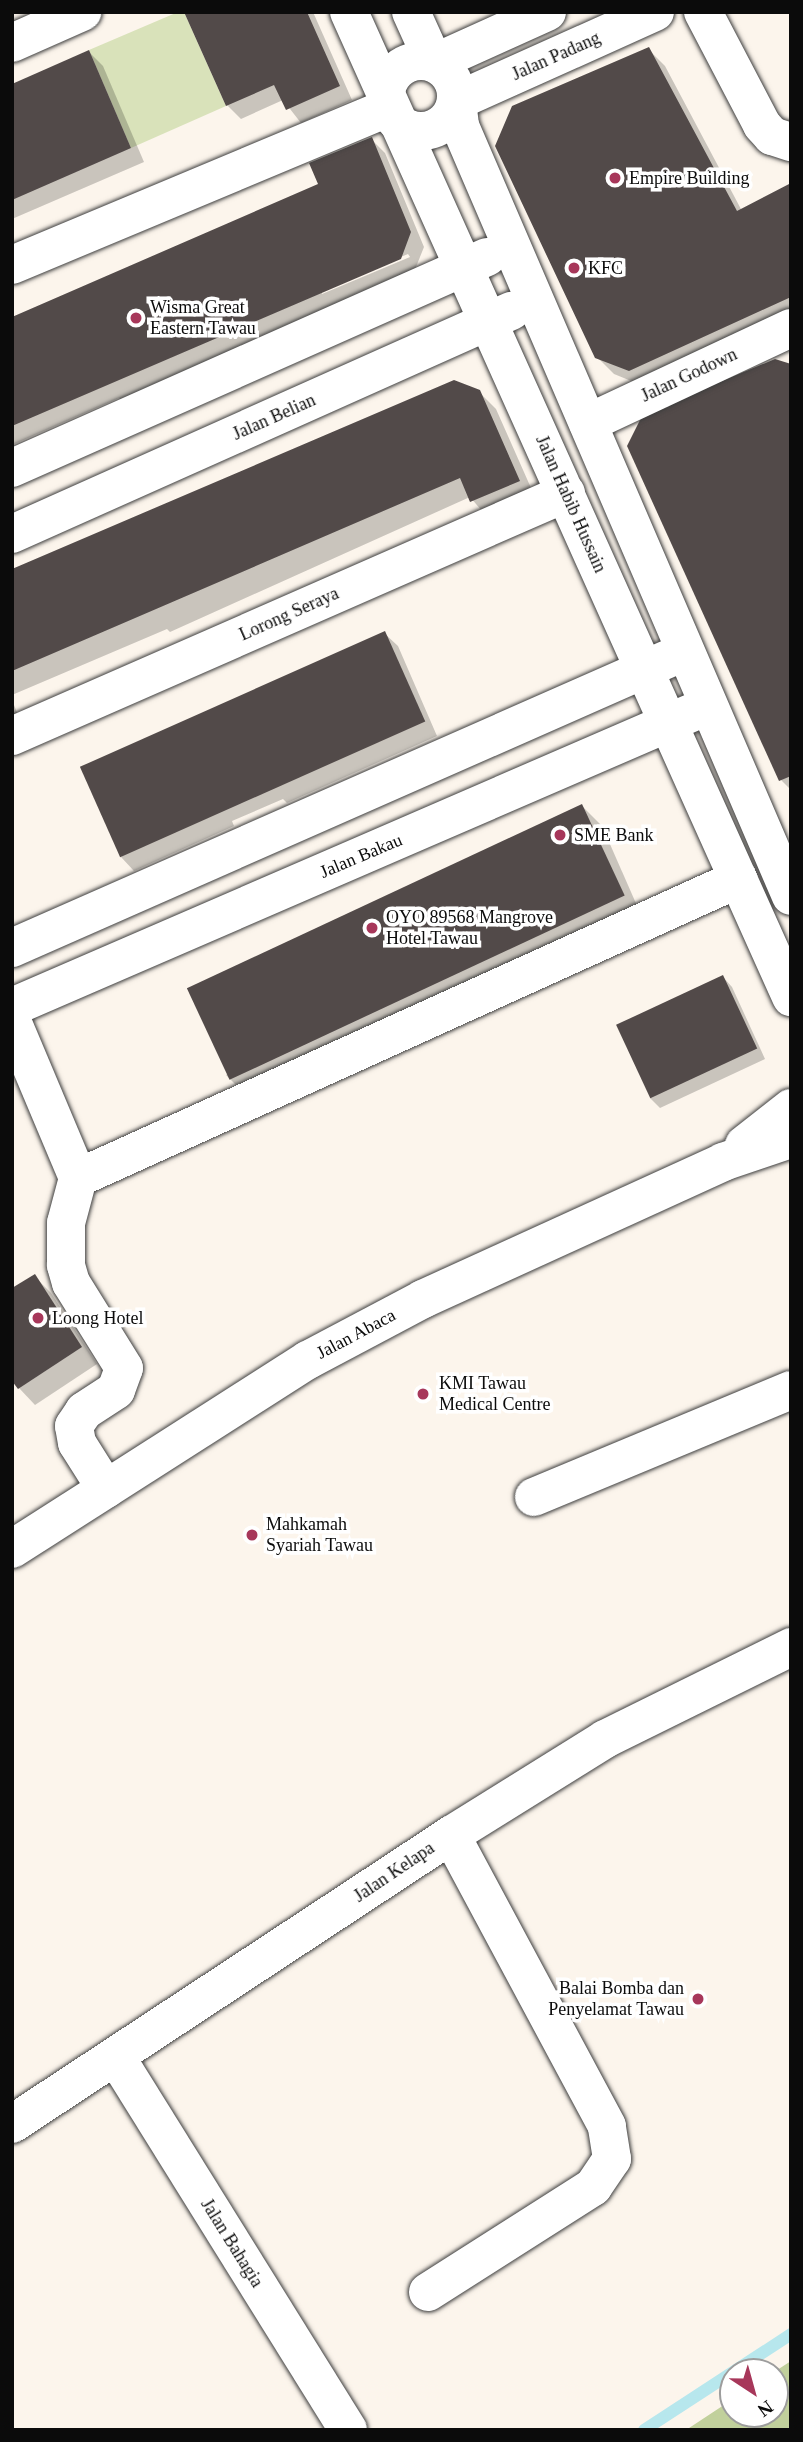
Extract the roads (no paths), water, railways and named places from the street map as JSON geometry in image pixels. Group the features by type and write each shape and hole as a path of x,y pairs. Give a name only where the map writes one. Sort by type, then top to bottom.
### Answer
{"street":[{"path":"12,43 82,12"},
{"name":"Jalan Habib Hussain","path":"349,12 388,108 464,267 791,997"},
{"path":"411,12 434,63 452,78 460,126 791,896"},
{"path":"457,100 446,121 425,132 403,126 388,108 386,97 393,75 411,63 434,63 547,12"},
{"name":"Jalan Padang","path":"457,100 655,12"},
{"path":"703,12 762,125 772,136 791,142"},
{"path":"12,265 388,108"},
{"path":"12,468 512,246"},
{"name":"Jalan Belian","path":"12,534 535,301"},
{"name":"Jalan Godown","path":"587,423 791,328"},
{"name":"Lorong Seraya","path":"12,736 566,493"},
{"path":"12,948 685,651"},
{"name":"Jalan Bakau","path":"12,1007 709,705"},
{"path":"78,1178 738,878"},
{"path":"12,1021 78,1178 66,1223 66,1265 71,1283 124,1368 116,1390 84,1411 74,1426 77,1443 106,1489"},
{"name":"Jalan Abaca","path":"723,1162 791,1108"},
{"name":"Jalan Abaca","path":"12,1549 308,1360 422,1299 723,1162 791,1139"},
{"path":"534,1497 791,1390"},
{"name":"Jalan Kelapa","path":"12,2124 451,1835 605,1739 791,1647"},
{"path":"428,2292 593,2187 612,2160 607,2126 451,1835"},
{"name":"Jalan Bahagia","path":"116,2057 348,2430"}],"waterway":[{"path":"644,2430 791,2334"}],"place":[{"name":"Empire Building","path":"615,178"},
{"name":"KFC","path":"574,268"},
{"name":"Wisma Great Eastern Tawau","path":"136,318"},
{"name":"SME Bank","path":"560,835"},
{"name":"OYO 89568 Mangrove Hotel Tawau","path":"372,928"},
{"name":"Loong Hotel","path":"38,1318"},
{"name":"KMI Tawau Medical Centre","path":"423,1394"},
{"name":"Mahkamah Syariah Tawau","path":"252,1535"},
{"name":"Balai Bomba dan Penyelamat Tawau","path":"698,1999"}]}
